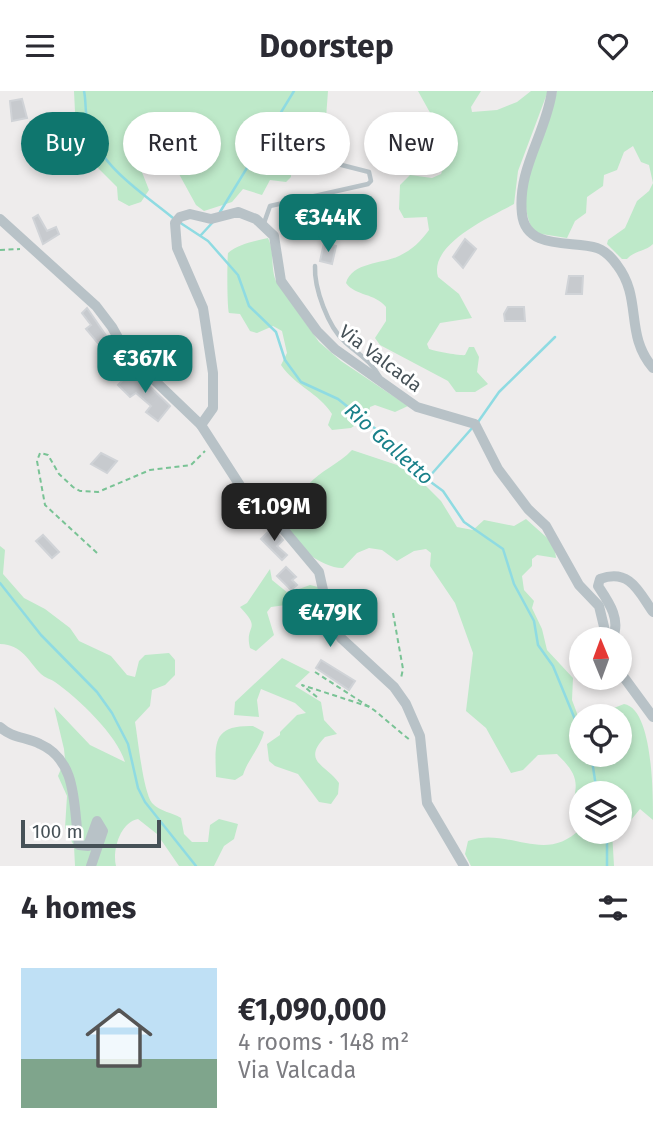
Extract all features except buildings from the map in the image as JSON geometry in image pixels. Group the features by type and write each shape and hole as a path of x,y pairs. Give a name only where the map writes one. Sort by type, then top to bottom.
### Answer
{"street":[{"path":"552,91 546,118 526,165 521,190 523,221 526,229 544,240 597,248 608,254 631,287 637,344 653,368"},
{"path":"201,425 214,408 213,373 203,309 177,248 175,223 185,215 211,219 237,212 264,224"},
{"path":"0,219 96,306 112,327 122,348 147,376 201,425 250,501 278,523 318,572 328,612 341,638 394,687 416,724 421,742 427,803 464,866"},
{"name":"Via Valcada","path":"264,224 276,243 281,282 317,331 335,349 386,387 426,411 475,424 498,469 528,509 546,526 579,585 599,606 604,627"},
{"path":"0,234 15,232"},
{"path":"615,627 614,614 598,586 600,579 608,576 630,580 641,590 653,612"},
{"path":"632,688 653,717"},
{"path":"0,727 15,737 41,744 67,770 79,845 88,846 97,821 103,831 92,866"}],"lane":[{"path":"264,224 270,206 341,192 371,181 369,172 350,166"},
{"path":"315,266 318,291 338,335 371,363 386,387"}],"path":[{"path":"0,250 35,248"},
{"path":"97,553 46,505 40,489 37,455 48,455 59,474 73,487 80,491 98,492 150,470 191,465 203,454 210,437"},
{"path":"393,613 403,669 394,687"},
{"path":"315,672 371,707 407,739 414,743 421,742"},
{"path":"317,697 302,685 371,707"}],"green space":[{"path":"74,91 328,91 326,112 235,112 235,175 291,177 286,182 270,180 262,195 243,189 232,202 204,211 196,205 180,175 221,175 221,112 123,112 123,175 143,175 149,190 141,202 129,206 118,200 117,187 105,175 109,175 109,112 75,112"},
{"path":"418,91 481,91 471,107 472,112 497,110 517,102 531,91 548,91 518,171 514,204 464,233 443,253 437,265 438,277 459,294 472,318 440,323 427,344 429,349 463,355 469,347 474,347 479,357 477,372 488,384 475,392 456,392 448,381 380,345 375,338 386,321 386,307 346,283 349,276 361,267 392,259 408,251 429,230 427,217 404,218 399,209 400,185 410,175 432,178 439,175 458,175 458,112 430,112"},
{"path":"557,91 653,91 653,183 649,165 641,162 633,146 624,152 617,170 604,175 603,186 587,197 586,213 575,221 567,238 535,233 528,217 526,200 532,163"},
{"path":"653,183 653,244 627,259 622,259 607,244 608,240 625,228 637,201 649,191"},
{"path":"268,238 276,281 319,342 341,361 408,406 395,412 375,405 370,407 368,417 351,428 332,430 328,425 332,414 326,406 293,379 281,365 287,353 282,331 273,326 257,333 250,331 240,314 229,313 228,253 242,245"},
{"path":"352,450 409,469 441,501 457,527 473,530 484,520 514,526 526,519 554,544 556,558 537,555 532,559 532,566 522,576 524,590 534,601 532,608 542,629 547,650 569,674 569,690 572,690 574,704 569,704 569,767 632,767 632,708 634,709 646,736 653,792 653,820 640,809 632,819 632,781 575,781 574,775 557,754 538,755 523,770 511,773 486,728 466,711 473,653 455,603 430,566 431,553 426,549 414,551 397,561 382,550 369,548 357,553 343,568 315,559 291,536 287,518 296,509 303,492 319,475"},
{"path":"0,546 5,550 3,574 24,598 45,609 70,628 79,641 111,656 127,675 135,677 139,661 145,655 169,653 175,660 175,675 165,685 152,690 150,706 135,722 143,777 152,803 181,818 184,834 192,842 208,842 210,825 219,819 238,824 234,839 224,846 214,866 179,866 157,834 138,819 126,825 122,831 115,853 116,866 75,866 74,846 65,828 67,796 58,776 65,759 54,707 90,745 125,762 114,740 85,707 64,689 44,677 20,651 0,644"},
{"path":"270,569 272,580 288,593 310,585 318,587 325,615 301,603 271,607 267,612 274,635 256,651 250,648 252,624 240,607 247,603"},
{"path":"282,658 310,672 295,686 321,702 324,720 337,734 325,737 315,752 318,763 339,783 338,794 331,804 319,802 298,774 275,766 269,761 267,744 280,735 297,715 306,713 295,703 261,689 257,700 259,717 234,715 235,702"},
{"path":"253,726 264,732 243,775 235,780 216,777 216,746 219,738 230,729"},
{"path":"569,837 569,844 613,844 614,866 471,866 465,854 468,841 483,838 540,845"}],"waterway":[{"name":"Rio Galletto","path":"84,91 87,119 99,150 133,187 173,218"},
{"path":"220,212 294,91"},
{"name":"Rio Galletto","path":"179,222 208,241 238,275 249,306 276,332 285,360 301,382 338,399 402,450 413,469 443,491 464,522 503,549 514,584 534,621 538,645 553,666 569,705"},
{"path":"201,235 213,222"},
{"path":"478,422 499,392 555,337"},
{"path":"429,477 473,427"},
{"path":"0,583 41,635 97,692 112,713 128,744 138,788 145,802 196,866"},
{"name":"Rio Galletto","path":"593,767 595,781"},
{"name":"Rio Galletto","path":"607,844 607,866"}]}
